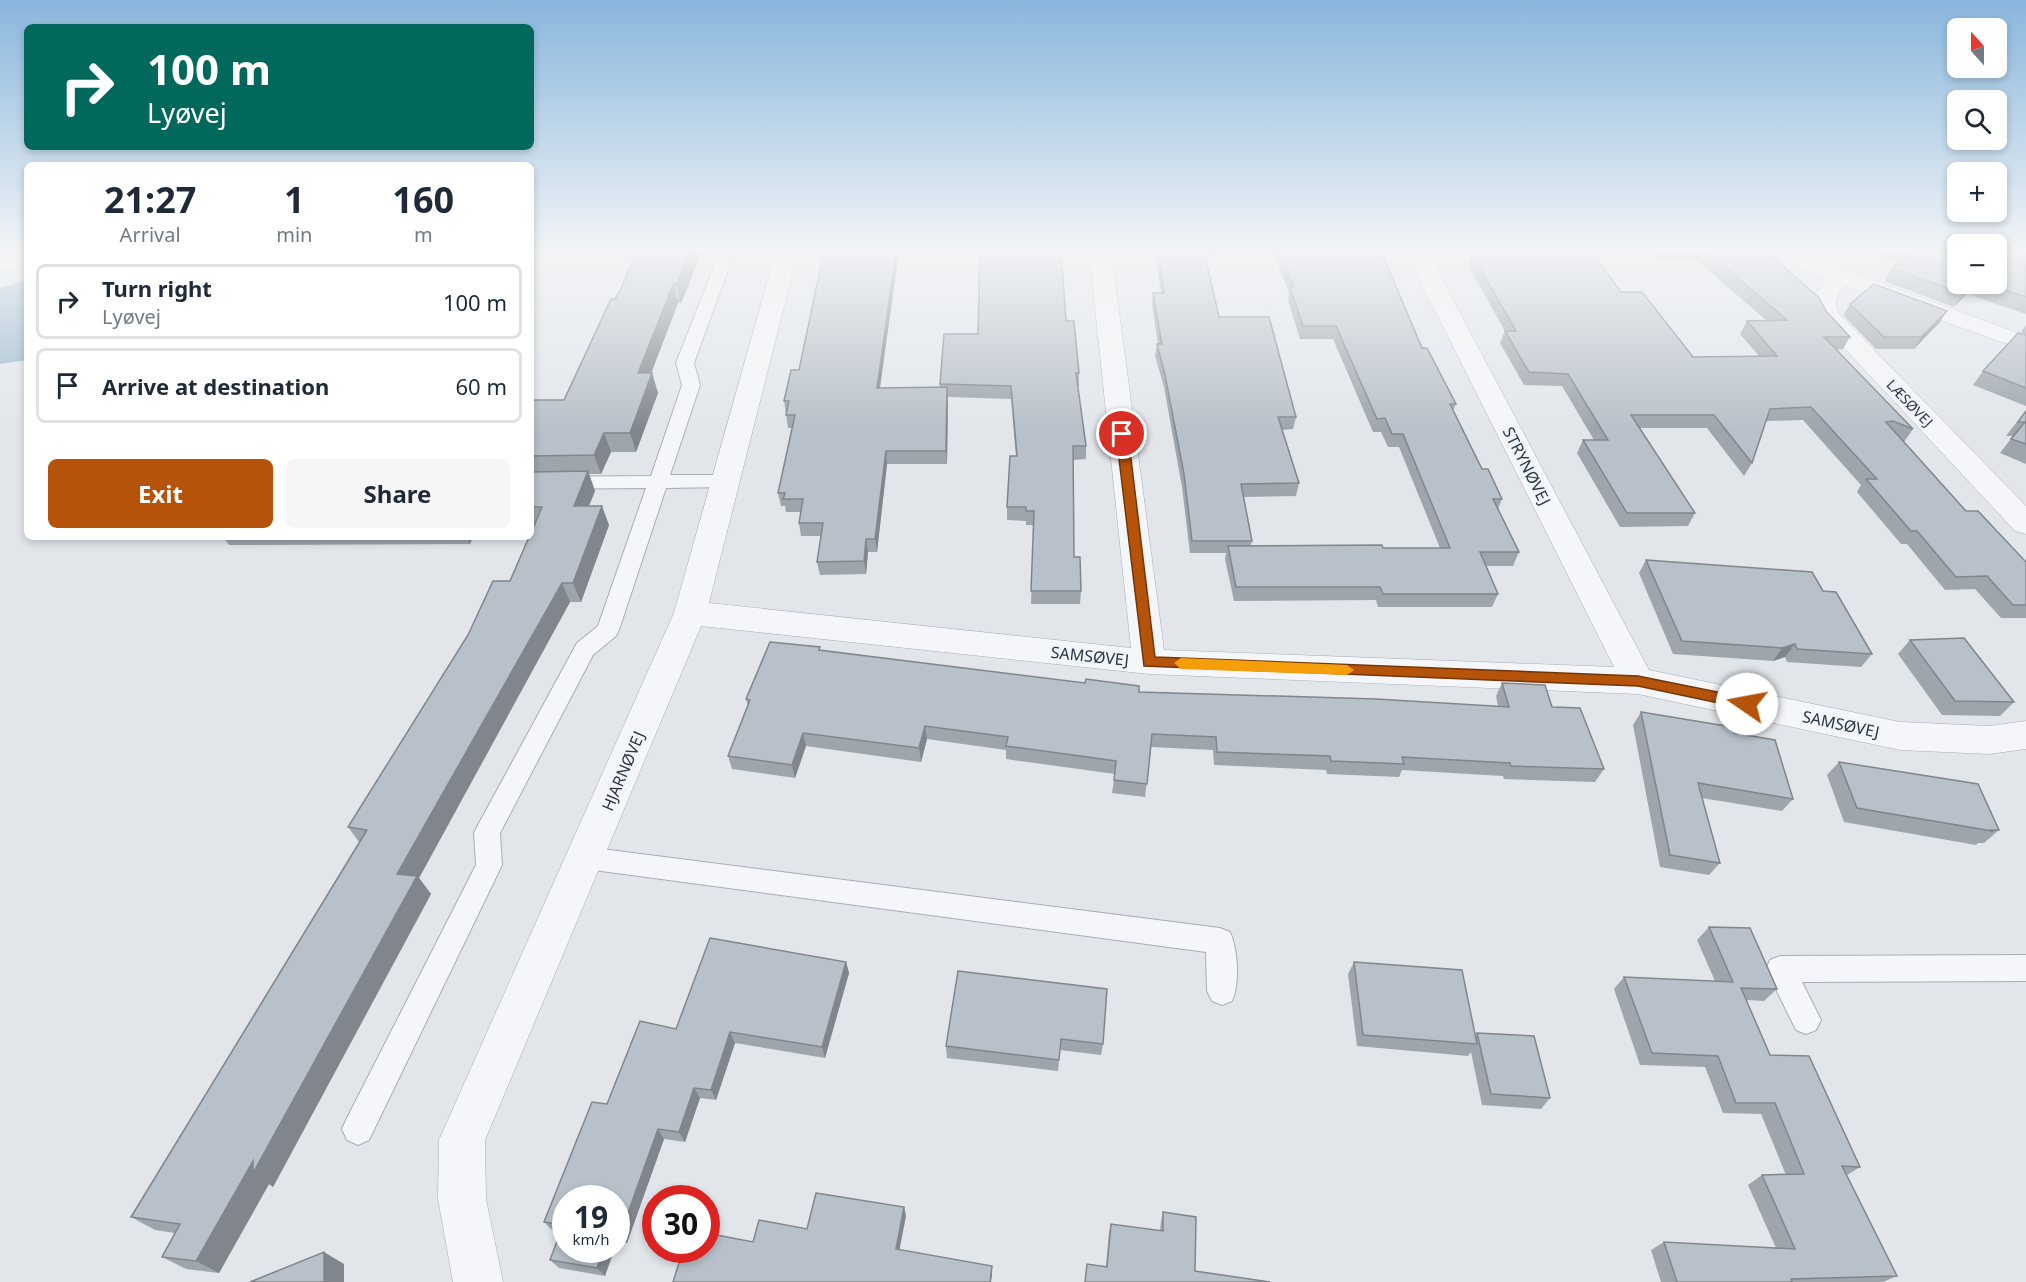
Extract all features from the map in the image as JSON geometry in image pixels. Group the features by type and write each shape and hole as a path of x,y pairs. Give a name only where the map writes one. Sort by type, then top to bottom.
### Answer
{"street":[{"name":"HJARNØVEJ","path":"478,1282 462,1199 462,1140 586,858 690,613 771,311"},
{"path":"1107,311 1149,662"},
{"name":"STRYNØVEJ","path":"1447,311 1638,681"},
{"name":"LÆSØVEJ","path":"1826,311 1828,317 2026,524"},
{"path":"1935,311 2026,344"},
{"name":"SAMSØVEJ","path":"690,613 1149,662 1638,681 1900,736 1989,740 2026,735"}],"lane":[{"path":"358,1129 489,865 488,832 585,649 608,630 691,385 684,363 705,311"},
{"path":"534,483 726,481"},
{"path":"586,858 1220,941 1222,991"},
{"path":"1806,1020 1780,969 2026,968"}],"water":[{"path":"0,311 24,311 24,360 0,364"}],"building":[{"path":"605,311 663,311 638,373 652,373 630,433 604,433 594,455 534,456 534,400 564,400"},
{"path":"811,311 888,311 877,388 947,387 946,451 886,451 875,539 866,539 864,561 817,562 823,523 799,523 803,499 783,499 785,493 778,493 795,415 786,415 789,401 784,401 791,370 799,370"},
{"path":"979,311 1065,311 1066,321 1074,321 1079,373 1076,373 1086,446 1073,446 1074,557 1080,557 1081,591 1031,591 1034,511 1026,511 1026,507 1007,507 1010,456 1017,456 1011,386 940,384 944,334 978,334"},
{"path":"1156,311 1218,311 1219,317 1269,317 1296,417 1278,417 1299,483 1241,484 1252,541 1192,541 1184,474 1157,344 1162,344"},
{"path":"1298,311 1406,311 1422,348 1427,348 1456,404 1450,404 1482,469 1488,469 1502,499 1493,499 1519,552 1480,552 1498,594 1383,594 1380,587 1236,587 1228,546 1382,545 1383,548 1450,548 1403,434 1392,434 1385,418 1377,419 1336,326 1303,326"},
{"path":"1504,311 1657,311 1693,357 1777,356 1747,321 1787,320 1776,311 1826,311 1850,337 1824,337 1913,429 1893,421 1886,422 1966,511 1978,511 2026,562 2026,605 2013,605 1987,576 1956,577 1917,531 1911,531 1866,479 1877,479 1811,407 1770,409 1752,463 1714,415 1631,415 1695,513 1627,513 1583,440 1608,440 1568,374 1529,372 1505,331 1516,331"},
{"path":"1857,311 1947,311 1921,337 1884,337"},
{"path":"2018,333 2026,335 2026,388 1983,371"},
{"path":"2026,411 2026,444 2011,439 2025,422 2018,422"},
{"path":"588,471 574,506 602,506 573,583 562,583 397,874 417,876 253,1173 253,1161 196,1261 162,1257 180,1224 131,1217 367,830 348,827 468,635 493,581 510,581 528,540 534,540 534,526 542,507 534,507 534,472"},
{"path":"1646,560 1812,572 1823,591 1836,592 1872,654 1797,649 1795,644 1782,648 1682,641"},
{"path":"1964,638 2014,702 1955,701 1910,640"},
{"path":"770,642 1085,683 1086,679 1139,686 1139,692 1376,699 1509,707 1502,683 1545,685 1552,707 1580,708 1604,769 1511,766 1510,763 1402,757 1404,764 1331,761 1330,756 1217,752 1216,737 1152,734 1147,784 1114,780 1116,761 1006,746 1008,737 925,726 919,748 803,733 792,765 728,756 750,700 746,699"},
{"path":"1641,712 1732,727 1734,733 1775,740 1793,799 1698,783 1720,863 1670,855"},
{"path":"1839,762 1978,784 1999,830 1992,831 1857,808"},
{"path":"1709,927 1750,928 1777,989 1741,988 1770,1055 1809,1056 1860,1167 1842,1166 1897,1276 1791,1279 1792,1282 1677,1282 1664,1242 1795,1249 1762,1175 1804,1174 1775,1103 1736,1103 1718,1056 1652,1053 1624,977 1733,982"},
{"path":"710,938 846,962 822,1047 730,1032 711,1090 694,1088 679,1132 658,1129 630,1207 630,1185 559,1185 592,1102 607,1104 640,1021 676,1029"},
{"path":"1354,962 1462,970 1477,1044 1363,1035"},
{"path":"958,971 1107,989 1103,1044 1061,1039 1059,1060 946,1046"},
{"path":"1477,1033 1534,1036 1550,1098 1491,1094"},
{"path":"816,1193 904,1207 896,1249 992,1266 990,1282 673,1282 679,1263 720,1263 720,1236 753,1242 759,1220 807,1229"},
{"path":"552,1202 552,1223 544,1222"},
{"path":"1163,1212 1196,1217 1195,1271 1270,1282 1085,1282 1087,1264 1107,1267 1111,1224 1163,1231"},
{"path":"324,1252 324,1282 250,1282"},
{"path":"568,1263 599,1263 597,1268"}],"slow traffic":[{"path":"1181,663 1347,670"}],"route":[{"path":"1122,434 1149,662 1638,681 1747,704"}]}
